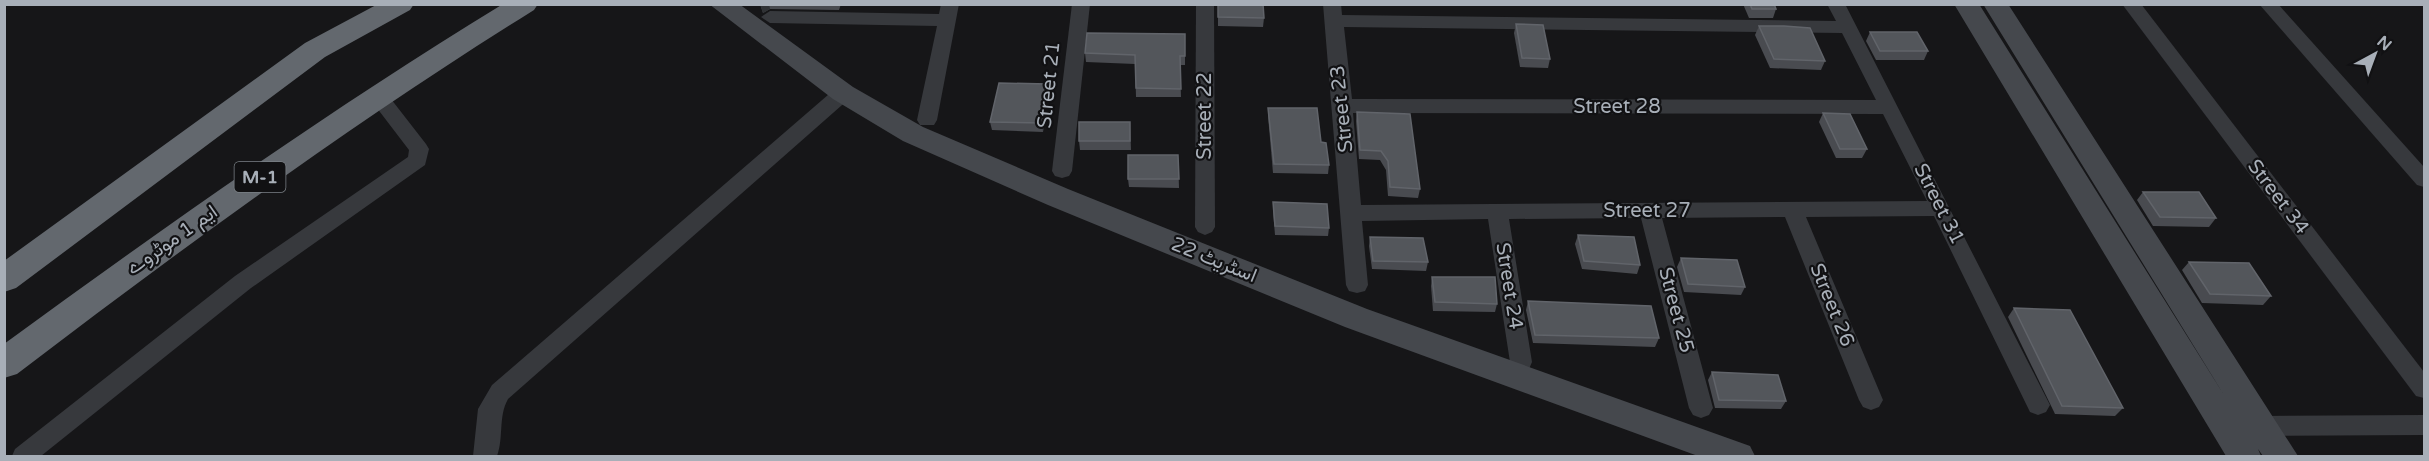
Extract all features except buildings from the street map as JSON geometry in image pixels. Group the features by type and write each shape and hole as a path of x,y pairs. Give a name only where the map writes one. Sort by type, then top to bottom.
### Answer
{"highway":[{"path":"4,279 315,50 400,4"},
{"name":"ایم 1 موٹروے","path":"4,364 128,271 377,95 524,4"}],"street":[{"name":"اسٹریٹ 22","path":"721,4 843,93 913,134 1080,206 1356,318 1738,456"},
{"name":"Street 21","path":"1062,171 1081,4"},
{"name":"Street 22","path":"1204,227 1205,4"},
{"name":"Street 31","path":"1836,4 1941,208 2038,405"},
{"path":"1965,4 2007,47 2281,456"},
{"path":"1995,4 2007,47 2244,456"},
{"name":"Street 34","path":"2131,4 2424,389"},
{"path":"2268,4 2424,180"},
{"path":"770,17 949,12 927,120"},
{"path":"1332,13 1848,27"},
{"name":"Street 23","path":"1332,13 1343,106 1357,285"},
{"path":"485,456 488,447 490,409 500,392 843,93"},
{"path":"24,456 243,282 418,160 419,149 377,95"},
{"name":"Street 28","path":"1343,106 1890,107"},
{"name":"Street 27","path":"1352,213 1941,208"},
{"name":"Street 26","path":"1793,210 1870,400"},
{"name":"Street 24","path":"1497,211 1521,362"},
{"name":"Street 25","path":"1650,212 1701,408"},
{"path":"2262,426 2424,425"}]}
